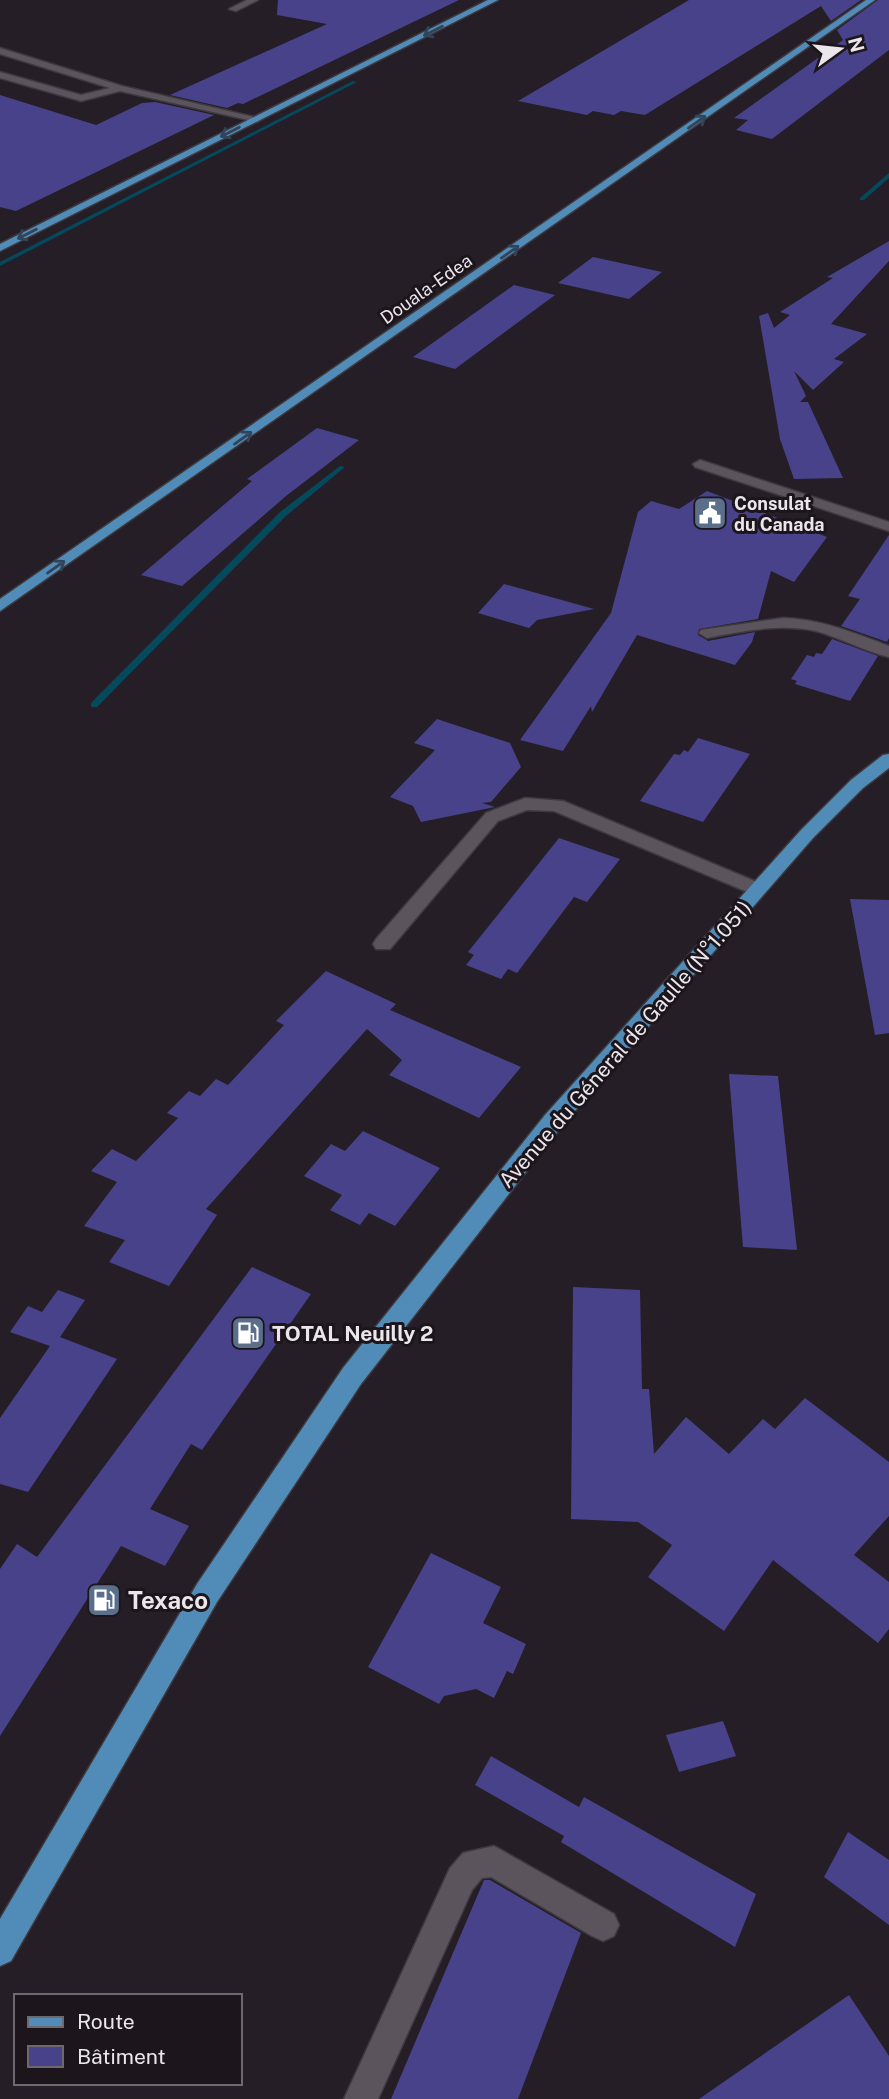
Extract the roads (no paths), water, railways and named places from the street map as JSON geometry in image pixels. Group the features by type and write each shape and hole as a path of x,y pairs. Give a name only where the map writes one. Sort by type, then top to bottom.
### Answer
{"main road":[{"path":"0,248 494,0"},
{"name":"Douala-Edea","path":"0,606 871,0"},
{"name":"Avenue du Géneral de Gaulle (N°1.051)","path":"0,1950 207,1593 352,1376 553,1121 757,890 857,784 889,759"}],"street":[{"path":"233,9 254,0"},
{"path":"0,51 120,88 257,119"},
{"path":"0,75 81,99 120,88"},
{"path":"700,464 889,527"},
{"path":"707,633 766,624 794,623 818,627 889,652"},
{"path":"383,944 492,817 524,804 556,805 757,890"},
{"path":"360,2099 461,1879 474,1864 495,1861 603,1925"}],"waterway":[{"path":"0,264 355,82"},
{"path":"862,199 889,175"},
{"path":"94,705 283,514 342,467"}],"place":[{"name":"Consulat du Canada","path":"710,513"},
{"name":"TOTAL Neuilly 2","path":"248,1333"},
{"name":"Texaco","path":"104,1600"}]}
